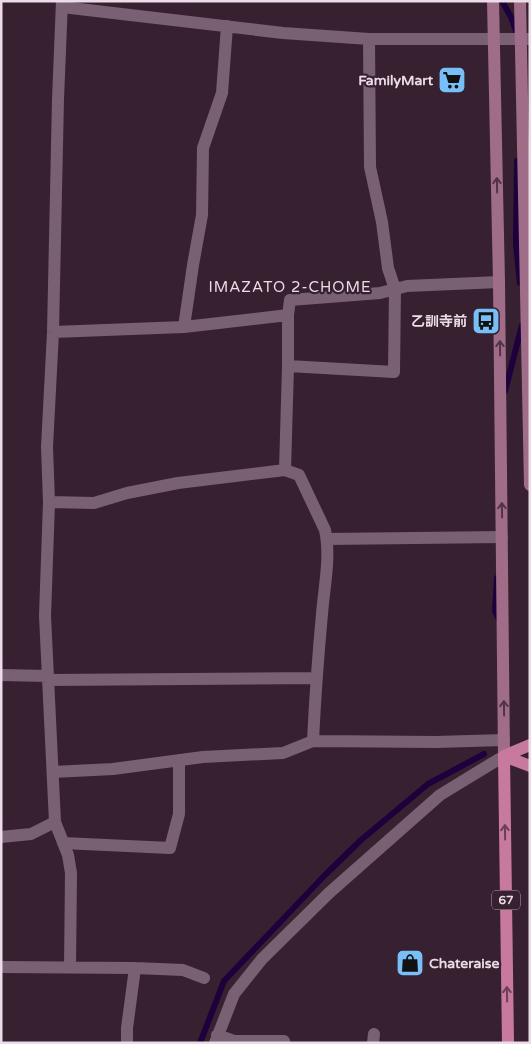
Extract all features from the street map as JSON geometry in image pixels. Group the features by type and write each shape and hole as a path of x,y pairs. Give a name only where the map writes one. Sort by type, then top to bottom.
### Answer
{"main road":[{"path":"504,756 530,745"},
{"path":"504,756 530,766"},
{"name":"67","path":"504,756 508,1043"}],"street":[{"path":"284,1043 284,1041 234,1042 216,1039 234,994 262,959 329,892 440,795 504,756 499,282 493,1"},
{"path":"520,1 525,39 530,485"},
{"path":"70,967 71,872 68,855 55,822 45,616 49,502 47,447 53,332 62,4 284,33 368,39 525,39"},
{"path":"184,327 202,215 203,148 222,93 227,26"},
{"path":"288,366 394,372 395,288 388,268 382,222 370,167 368,39"},
{"path":"284,470 290,300 380,293 407,286 499,282"},
{"path":"53,332 184,327 288,315"},
{"path":"49,502 94,502 178,483 284,470 299,475 325,530 327,539 313,741"},
{"path":"327,539 502,537"},
{"path":"1,675 48,678 316,678"},
{"path":"53,772 113,769 203,757 283,753 313,741 436,742 504,740"},
{"path":"63,843 170,848 179,814 179,760"},
{"path":"1,838 31,834 55,822"},
{"path":"1,967 183,970 204,978"},
{"path":"127,1043 127,1028 136,968"}],"waterway":[{"path":"502,1 511,17 517,34"},
{"path":"517,161 516,244 520,283"},
{"path":"505,391 522,325"},
{"path":"497,578 495,611 500,622"},
{"path":"200,1043 224,981 325,875 361,840 428,784 484,754"}],"place":[{"name":"FamilyMart","path":"452,80"},
{"name":"乙訓寺前","path":"486,321"},
{"name":"Chateraise","path":"410,963"}],"district":[{"name":"IMAZATO 2-CHOME","path":"290,287"}]}
